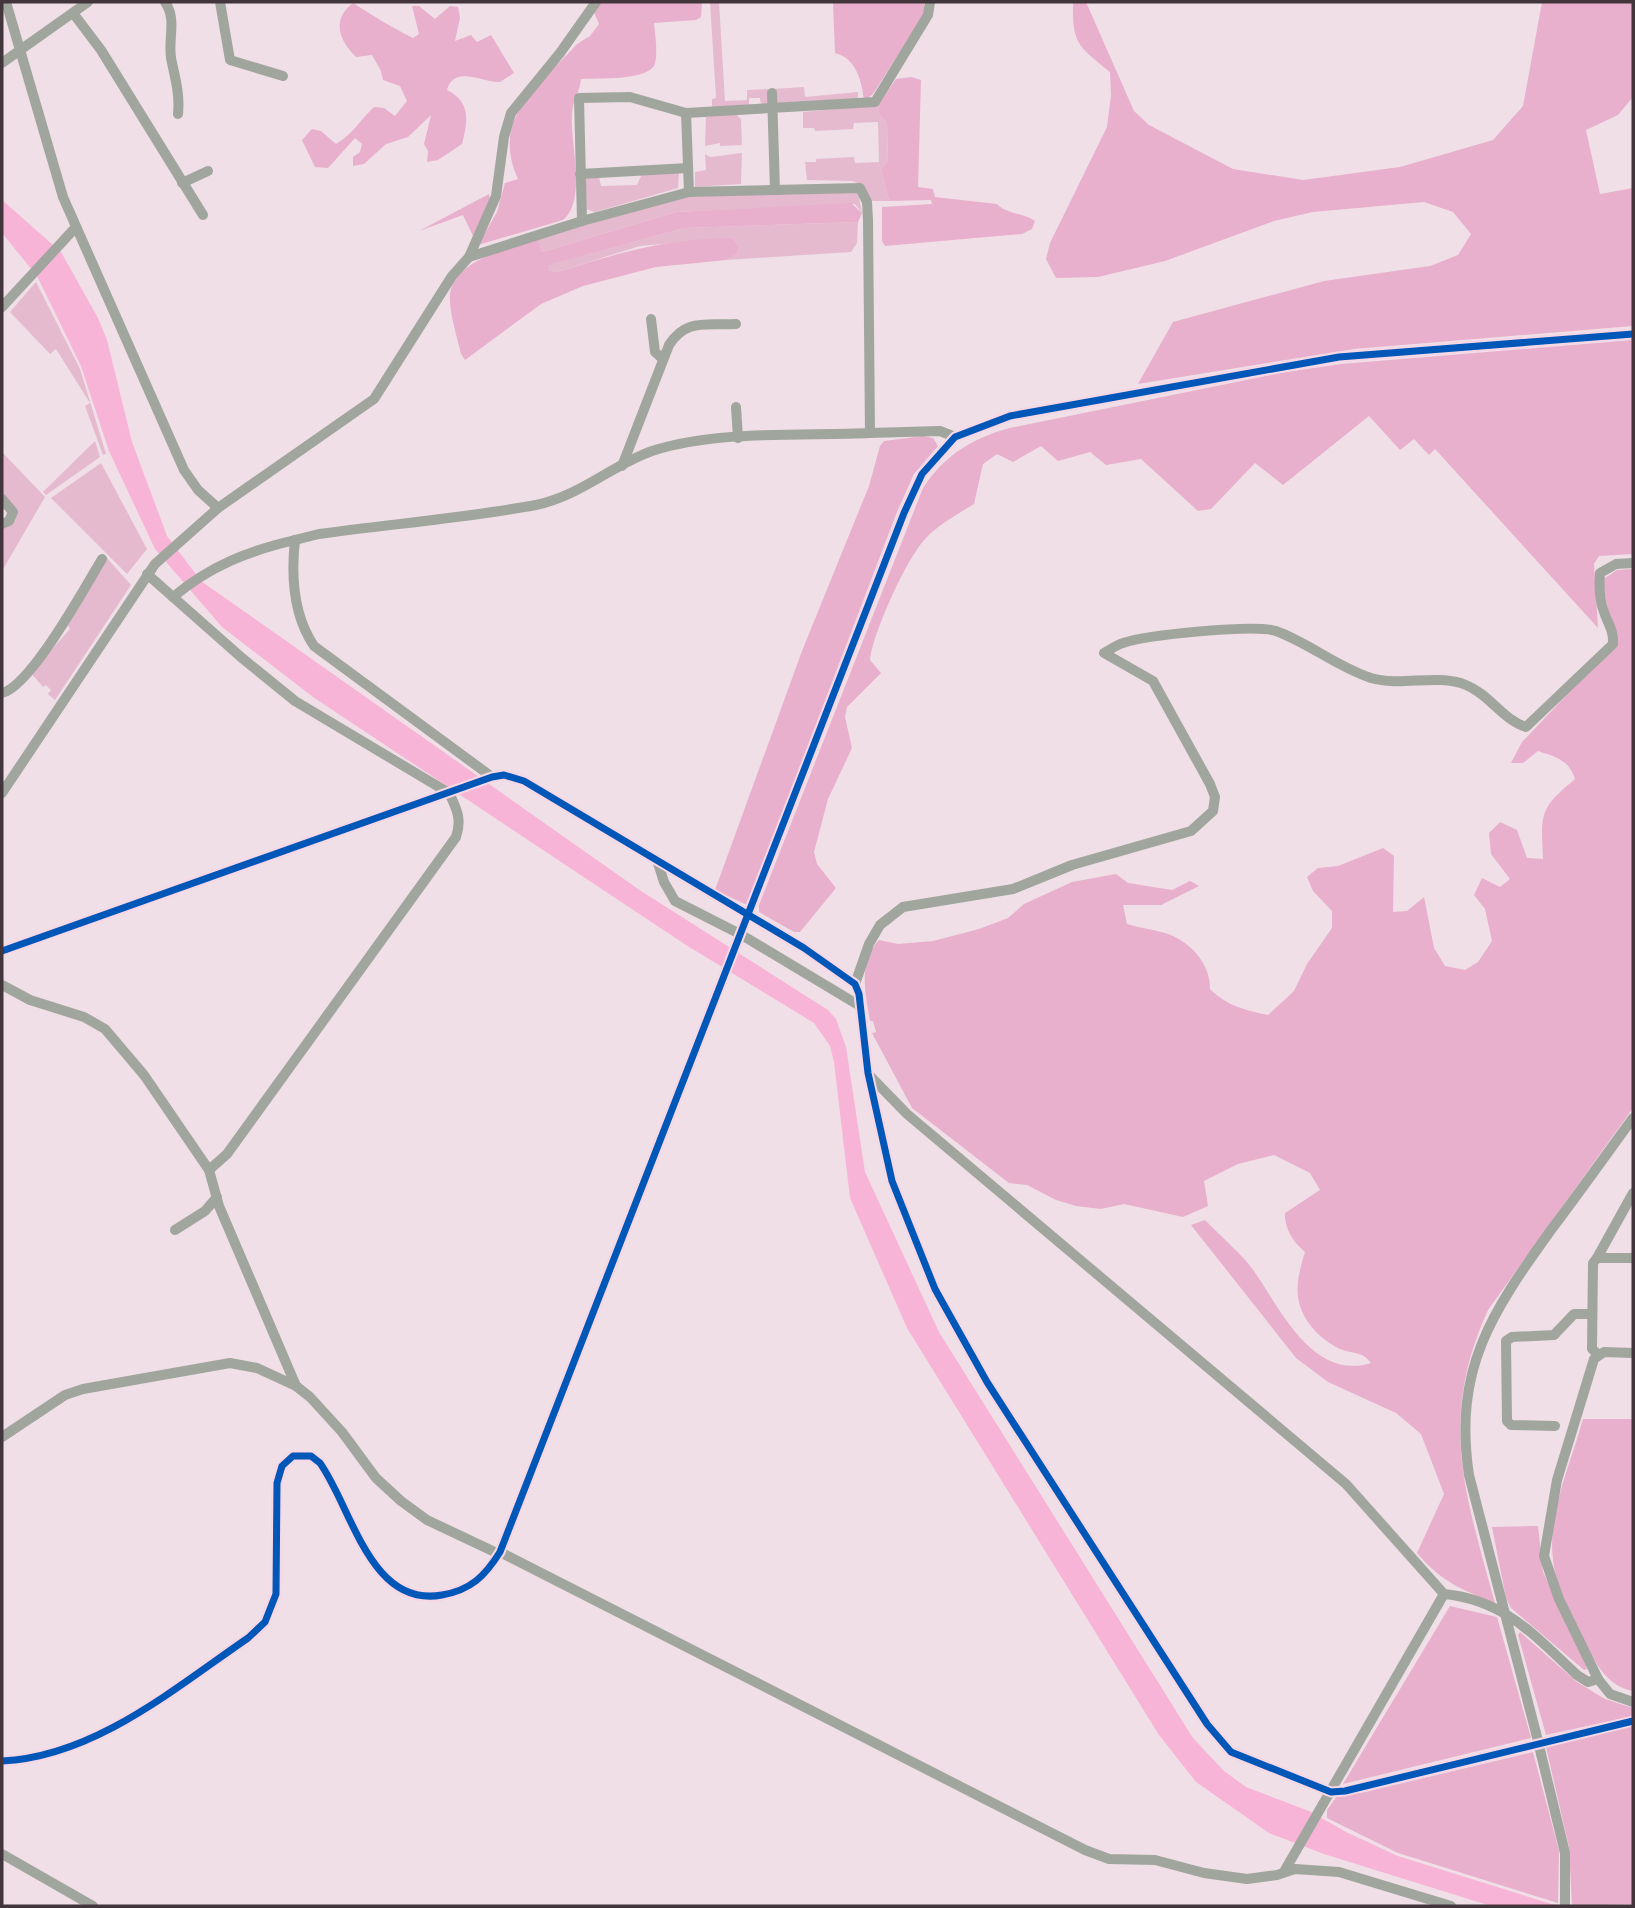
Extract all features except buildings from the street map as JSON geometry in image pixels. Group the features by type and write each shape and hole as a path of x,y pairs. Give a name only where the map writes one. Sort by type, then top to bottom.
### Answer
{"street":[{"path":"6,2 52,166 76,227 184,470 198,490 218,508"},
{"path":"2,63 88,2"},
{"path":"165,2 172,15 171,58 180,92 178,114"},
{"path":"220,2 230,60 283,76"},
{"path":"2,793 5,781 155,564 218,508 374,398 452,276 469,257 496,196 503,137 511,113 560,53 596,2"},
{"path":"582,221 579,98 630,97 686,113 875,102 928,15 930,2"},
{"path":"73,13 101,50 203,215"},
{"path":"772,93 775,190"},
{"path":"686,113 689,192"},
{"path":"580,174 688,168"},
{"path":"182,183 208,171"},
{"path":"469,257 582,221 689,192 859,188 864,194 867,220 870,433"},
{"path":"2,307 76,227"},
{"path":"652,319 655,352 663,359"},
{"path":"622,466 668,345 681,328 736,324"},
{"path":"2,1761 40,1754 106,1732 248,1638 265,1622 276,1594 277,1483 282,1466 293,1456 311,1456 320,1462 378,1572 398,1587 435,1597 462,1590 487,1573 500,1553 904,513 922,474 955,437 1010,416 1339,357 1633,334"},
{"path":"736,407 738,438"},
{"path":"173,597 230,559 319,534 539,504 588,486 652,451 675,445 738,438 940,431 955,437"},
{"path":"2,499 13,512 9,521 2,524"},
{"path":"295,540 294,588 300,619 314,646 488,779"},
{"path":"2,693 20,683 60,629 102,559"},
{"path":"1633,564 1616,564 1600,573 1599,589 1603,611 1611,627 1613,644 1526,727 1511,721 1468,685 1452,681 1404,683 1371,678 1273,630 1246,629 1146,639 1123,643 1104,653 1153,681 1210,784 1215,797 1213,811 1197,827 1180,836 1072,865 1013,889 904,907 880,925 869,944 855,984 868,1073 892,1181 935,1289 956,1332 994,1394 1220,1742 1244,1758 1331,1792 1363,1789 1633,1721"},
{"path":"148,574 295,701 452,792 460,826 456,837 227,1154 209,1170"},
{"path":"2,951 504,775 524,781 657,860 804,948 855,984"},
{"path":"657,860 664,882 675,901 740,934 860,1006"},
{"path":"2,985 105,1029 144,1075 209,1170 216,1197 296,1386"},
{"path":"868,1073 907,1114 1346,1484 1444,1594 1463,1596 1502,1609 1577,1675 1588,1682 1598,1679"},
{"path":"1565,1905 1565,1853 1502,1609 1466,1452 1466,1405 1476,1356 1495,1311 1633,1118"},
{"path":"1599,1355 1592,1349 1593,1263 1633,1193"},
{"path":"175,1230 205,1211 216,1197"},
{"path":"1597,1258 1633,1258"},
{"path":"1555,1426 1511,1425 1507,1421 1506,1341 1512,1337 1554,1335 1574,1314 1592,1314"},
{"path":"263,1371 275,1367 282,1352"},
{"path":"1633,1353 1604,1352 1594,1359 1557,1480 1544,1556 1559,1599 1598,1679 1610,1694 1633,1702"},
{"path":"2,1437 65,1395 83,1389 230,1363 263,1371 296,1386 336,1424 388,1491 427,1520 500,1553 1085,1850 1109,1859 1155,1860 1204,1873 1247,1879 1277,1875 1284,1870 1444,1594"},
{"path":"2,1854 93,1906"},
{"path":"1284,1870 1339,1872 1451,1906"}],"shaded area":[{"path":"601,2 702,2 701,17 696,20 654,23 655,63 644,73 581,79 572,115 576,186 570,211 563,220 478,245 497,212 505,183 518,179 511,157 510,138 514,120 534,89 577,44 590,36 599,24 594,12"},
{"path":"710,2 719,2 725,101 747,100 747,90 768,89 769,105 761,105 760,98 749,98 749,106 712,108 712,99 716,98"},
{"path":"833,2 924,2 924,12 919,22 873,94 864,101 857,71 848,60 835,53"},
{"path":"1073,2 1086,2 1134,111 1149,125 1233,169 1303,180 1400,167 1493,140 1523,106 1542,2 1633,2 1633,97 1618,115 1586,130 1600,194 1633,188 1633,326 1354,349 1138,384 1173,322 1324,281 1430,266 1458,255 1471,234 1453,212 1424,202 1313,212 1274,221 1165,261 1098,277 1056,278 1046,259 1050,243 1107,127 1111,95 1110,72 1084,50 1076,36"},
{"path":"353,3 413,38 419,34 412,6 419,6 435,19 450,6 458,7 460,18 455,41 471,35 477,42 491,35 514,73 500,82 463,76 451,82 447,90 464,106 466,128 462,144 438,160 427,162 428,151 424,144 431,115 408,137 386,144 364,164 353,166 353,157 360,152 362,144 355,138 328,168 315,167 302,140 312,129 321,131 336,144 374,107 384,108 395,116 407,101 400,86 383,80 372,55 356,57 345,44 340,23 342,16"},
{"path":"911,77 921,80 918,187 933,189 935,197 997,204 1035,221 1032,229 1022,234 885,246 882,241 882,207 932,204 931,200 889,201 881,169 888,161 887,123 879,115 878,105 896,79"},
{"path":"804,87 805,97 858,92 858,101 776,104 773,89"},
{"path":"878,105 879,115 887,123 888,161 881,169 889,201 870,201 862,185 852,181 807,180 805,162 816,162 816,159 854,157 855,163 879,162 878,122 854,123 853,129 815,131 814,128 803,128 803,112"},
{"path":"735,113 741,119 742,145 720,146 720,143 705,146 706,117"},
{"path":"742,153 741,184 695,187 695,172 706,170 705,154 710,157"},
{"path":"679,172 678,188 595,212 586,209 585,176 599,177 601,186 637,185 642,174"},
{"path":"850,188 858,192 862,213 855,204 676,212 542,252 538,238 673,198"},
{"path":"489,194 490,201 473,236 463,215 419,231"},
{"path":"2,200 61,252 98,318 107,340 132,442 167,536 201,581 638,889 828,1010 836,1019 846,1047 865,1172 939,1332 1193,1738 1224,1771 1246,1787 1309,1811 1398,1856 1558,1906 1491,1906 1324,1854 1269,1833 1196,1782 1159,1735 907,1328 850,1198 834,1062 830,1046 814,1023 686,945 313,697 222,627 155,549 109,451 81,366 37,276 2,233"},
{"path":"851,203 862,213 858,222 685,228 549,265 548,270 557,272 623,253 685,241 733,238 739,248 737,254 726,260 656,267 583,286 541,304 465,360 461,354 451,309 450,295 454,283 472,264 500,251 538,238 542,252 676,212"},
{"path":"858,222 857,243 851,252 726,260 737,254 739,248 733,238 640,246 557,272 548,270 548,265 685,228"},
{"path":"36,282 80,369 106,454 103,455 85,406 90,403 56,349 50,354 10,312"},
{"path":"1633,340 1633,554 1599,556 1594,564 1598,628 1435,449 1429,455 1414,439 1400,450 1369,416 1283,485 1255,463 1211,509 1198,511 1141,459 1106,465 1090,452 1058,461 1041,446 1013,462 997,454 983,464 974,504 931,533 910,561 884,615 872,648 870,660 881,673 847,707 845,717 852,748 828,799 814,852 817,864 836,888 800,932 794,932 759,912 759,905 923,488 931,476 960,449 983,437 1010,428 1280,373 1341,364"},
{"path":"923,436 933,438 938,446 914,474 897,512 747,905 715,890 802,651 869,486 880,446 884,441"},
{"path":"95,441 100,457 46,495 43,492"},
{"path":"2,452 45,497 2,571 2,526 12,503 2,494"},
{"path":"101,463 147,549 127,574 51,498"},
{"path":"106,557 131,585 55,700 48,694 51,690 46,685 43,687 31,673 70,629 67,624"},
{"path":"1633,569 1633,1108 1488,1310 1473,1350 1464,1387 1460,1422 1462,1456 1466,1491 1495,1603 1452,1584 1417,1553 1444,1494 1421,1434 1396,1413 1328,1382 1296,1358 1191,1225 1205,1220 1237,1251 1254,1271 1288,1322 1316,1352 1332,1362 1350,1366 1371,1363 1362,1355 1340,1349 1322,1337 1308,1322 1299,1304 1299,1274 1305,1252 1290,1234 1285,1213 1320,1190 1310,1173 1274,1155 1238,1164 1204,1181 1208,1206 1183,1217 1124,1204 1101,1209 1076,1206 1056,1200 1027,1185 1009,1183 912,1108 872,1033 876,1032 868,1010 866,968 872,949 879,940 898,944 933,941 979,929 1008,918 1024,904 1072,882 1116,874 1128,883 1172,890 1190,881 1199,886 1161,905 1123,905 1127,924 1165,933 1182,941 1203,962 1210,989 1216,995 1237,1006 1268,1015 1294,991 1307,964 1332,928 1332,911 1313,891 1307,877 1318,868 1338,866 1383,848 1394,856 1393,912 1407,911 1424,897 1434,948 1445,966 1465,970 1478,962 1492,941 1485,909 1474,895 1482,878 1500,887 1510,879 1491,854 1489,833 1500,822 1517,830 1527,858 1543,859 1542,831 1545,813 1555,798 1575,779 1565,763 1538,751 1523,763 1511,763 1522,742 1615,644 1602,580 1617,570"},
{"path":"1583,1419 1633,1419 1633,1691 1617,1685 1599,1667 1566,1603 1555,1571 1553,1525 1561,1489"},
{"path":"1538,1526 1543,1572 1585,1661 1587,1669 1584,1670 1511,1608 1506,1598 1492,1527"},
{"path":"1450,1606 1497,1617 1531,1738 1343,1784"},
{"path":"1520,1632 1577,1682 1605,1699 1633,1708 1633,1716 1546,1735 1518,1635"},
{"path":"1633,1725 1633,1904 1572,1906 1569,1847 1546,1747"},
{"path":"1533,1752 1559,1851 1558,1903 1398,1853 1327,1818 1327,1810 1337,1796 1365,1792"}],"cycle path":[{"path":"2,1761 36,1757 101,1734 162,1698 248,1638 265,1622 276,1594 277,1483 282,1466 293,1456 311,1456 320,1463 366,1551 380,1571 397,1586 417,1595 452,1593 476,1581 494,1561 500,1552 904,513 922,474 955,437 1010,416 1339,357 1633,334"},
{"path":"2,951 492,777 504,775 524,781 804,948 855,984 859,994 868,1073 892,1181 935,1289 987,1382 1207,1724 1231,1752 1331,1792 1345,1791 1633,1721"}]}
